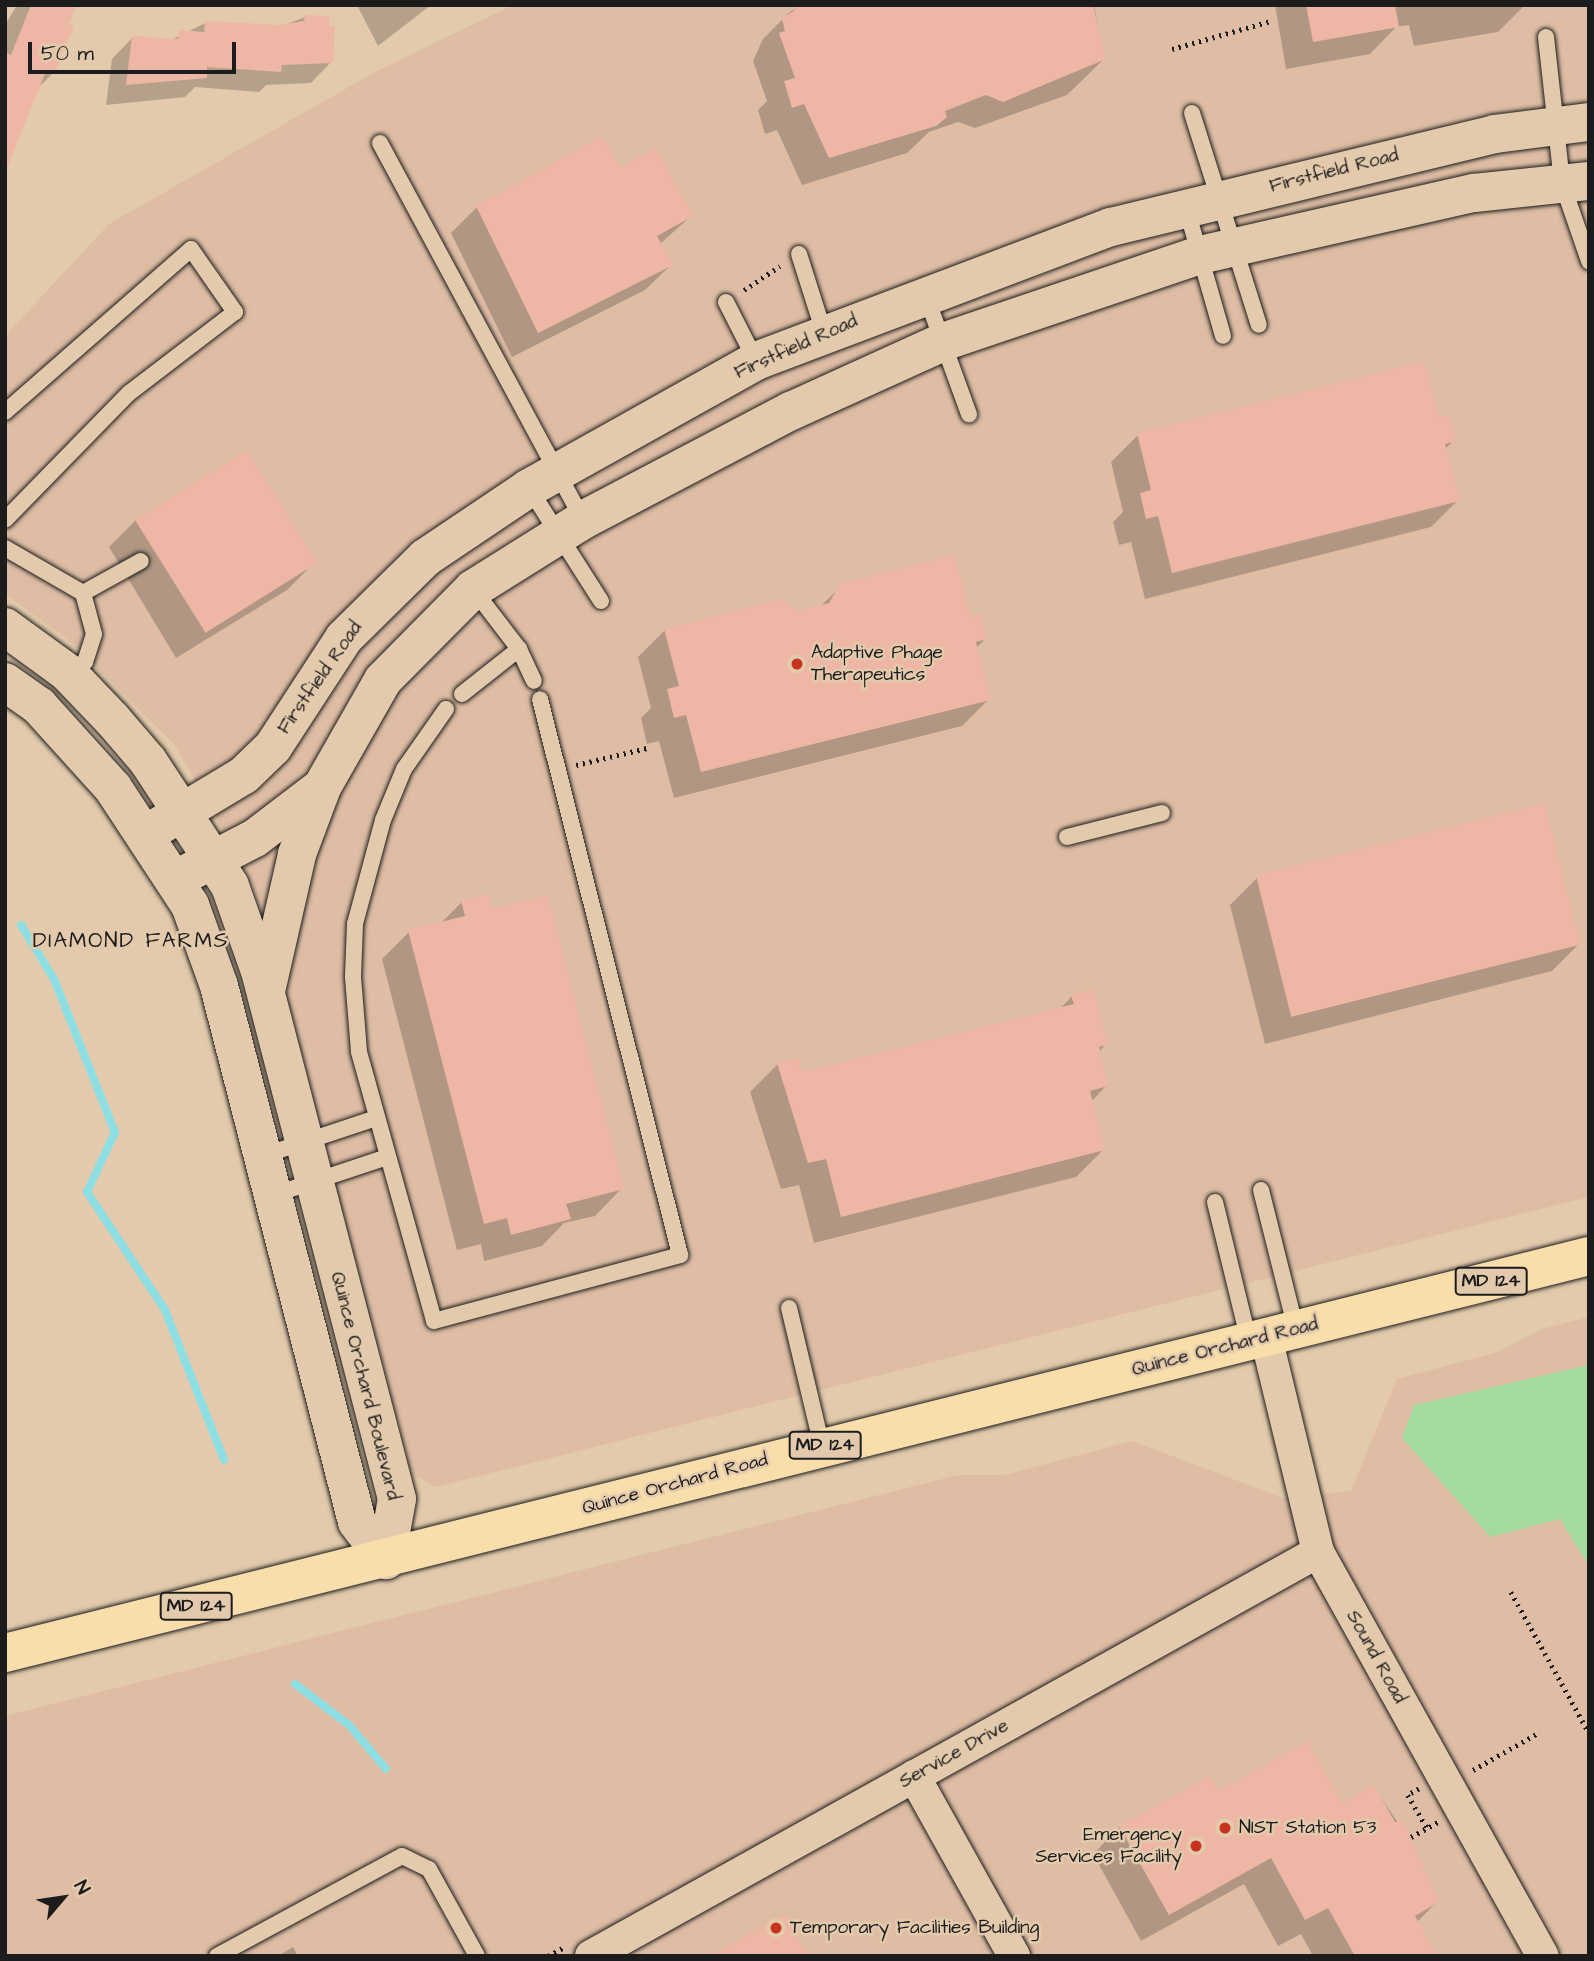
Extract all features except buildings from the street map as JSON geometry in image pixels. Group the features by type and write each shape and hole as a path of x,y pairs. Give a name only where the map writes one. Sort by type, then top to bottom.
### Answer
{"main road":[{"name":"Quince Orchard Road","path":"5,1653 386,1560 822,1446 1589,1256"}],"street":[{"name":"Firstfield Road","path":"146,834 244,775 273,747 344,638 391,586 542,481 756,361 926,294 1111,227 1482,136 1572,124"},
{"path":"266,993 295,864 322,787 383,680 474,589 570,527 791,411 943,342 1217,250 1474,193 1576,182"},
{"name":"Quince Orchard Boulevard","path":"5,628 71,676 148,761 184,812 230,886 266,993 397,1499 386,1560"},
{"path":"5,682 80,749 146,834 190,905 219,986 357,1522 386,1560"},
{"path":"174,880 212,857 255,838 322,787"},
{"name":"Sound Road","path":"1270,1336 1318,1552 1543,1956"},
{"name":"Service Drive","path":"591,1956 1318,1552"},
{"path":"914,1776 1014,1956"}],"lane":[{"path":"1546,37 1572,124 1576,182 1589,261"},
{"path":"1192,113 1203,203 1217,250 1223,336"},
{"path":"380,143 542,481 570,527 601,601"},
{"path":"1203,203 1217,250 1259,325"},
{"path":"5,412 191,249 235,312 129,393 5,520"},
{"path":"799,254 824,333"},
{"path":"926,294 969,414"},
{"path":"726,302 756,361"},
{"path":"542,481 570,527"},
{"path":"5,548 83,593 94,634 85,662 71,676"},
{"path":"83,593 141,561"},
{"path":"474,589 519,649 534,681"},
{"path":"462,694 519,649"},
{"path":"446,709 404,769 366,869 355,924 353,1013 376,1118 434,1321 680,1255 540,699"},
{"path":"1068,837 1162,813"},
{"path":"261,1156 376,1118"},
{"path":"271,1195 387,1157"},
{"path":"1261,1190 1270,1336"},
{"path":"1215,1202 1270,1336"},
{"path":"789,1308 822,1446"},
{"path":"217,1956 402,1856 429,1869 477,1956"}],"path":[{"path":"1172,50 1271,21"},
{"path":"726,302 799,254"},
{"path":"558,770 647,748"},
{"path":"1511,1592 1589,1733"},
{"path":"1469,1772 1540,1732"},
{"path":"1426,1800 1420,1789 1409,1795 1427,1828"},
{"path":"1411,1837 1437,1823 1432,1811"}],"shaded area":[{"path":"513,5 1589,5 1589,1197 435,1487 412,1473 254,886 176,746 66,638 5,594 5,336 109,224 377,71"},
{"path":"1589,1317 1589,1956 5,1956 5,1716 958,1475 1005,1475 1132,1441 1283,1498 1351,1491 1397,1379 1498,1352 1542,1329"}],"green space":[{"path":"1589,1365 1589,1566 1560,1519 1490,1537 1402,1438 1414,1405"}],"waterway":[{"path":"21,925 54,979 115,1132 87,1192 165,1310 224,1460"},
{"path":"295,1684 349,1725 386,1769"}],"place":[{"name":"Adaptive Phage Therapeutics","path":"797,664"},
{"name":"NIST Station 53","path":"1225,1828"},
{"name":"Emergency Services Facility","path":"1196,1846"},
{"name":"Temporary Facilities Building","path":"776,1928"}],"district":[{"name":"DIAMOND FARMS","path":"131,941"}]}
